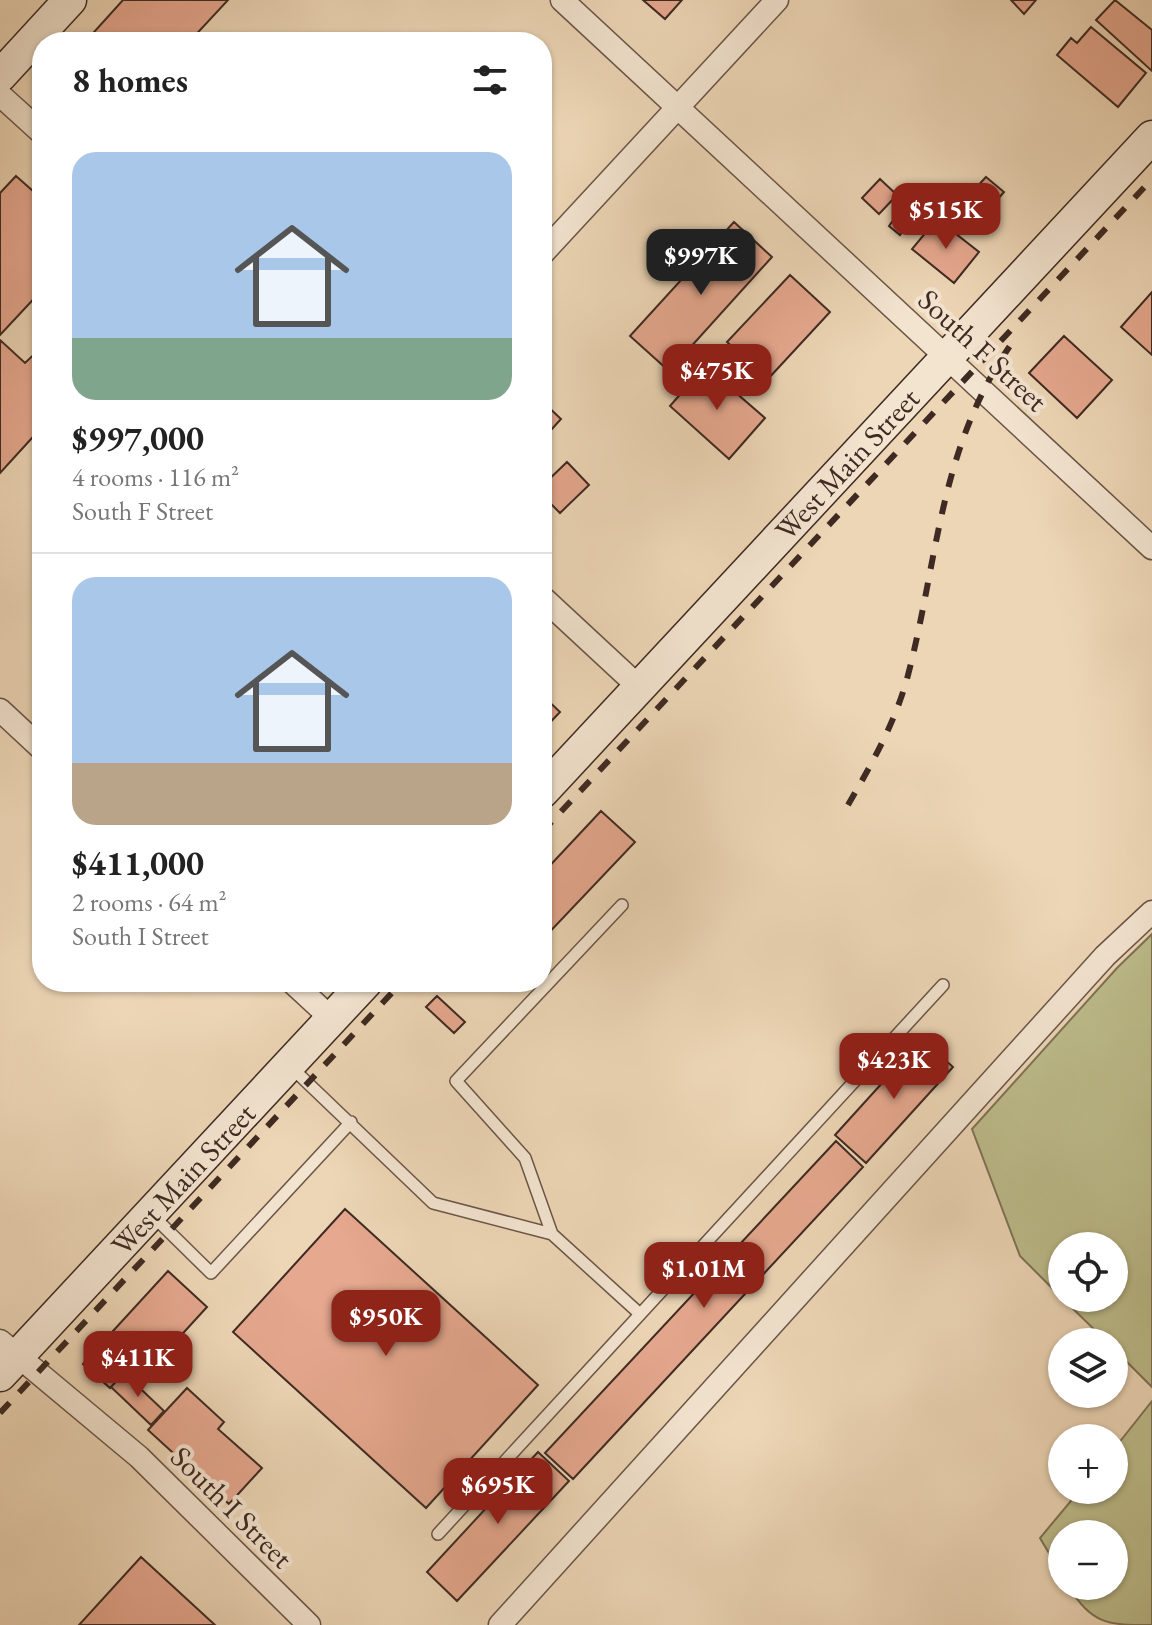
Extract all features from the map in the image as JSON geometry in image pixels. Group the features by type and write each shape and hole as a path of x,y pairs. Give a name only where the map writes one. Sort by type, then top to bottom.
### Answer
{"main road":[{"path":"41,32 70,0"},
{"path":"0,76 32,41"},
{"name":"West Main Street","path":"552,781 1152,137"},
{"name":"West Main Street","path":"6,1358 150,1214 357,992"}],"street":[{"name":"South F Street","path":"562,0 1152,548"},
{"path":"552,243 777,0"},
{"path":"0,95 32,124"},
{"path":"552,606 639,687"},
{"path":"0,710 32,740"},
{"path":"500,1625 1105,956 1152,912"},
{"path":"303,992 332,1019"},
{"name":"South I Street","path":"6,1358 139,1457 309,1625"}],"lane":[{"path":"552,979 622,905"},
{"path":"438,1534 943,985"},
{"path":"540,992 456,1081 525,1158 552,1234"},
{"path":"289,1065 433,1203 552,1234 640,1314"},
{"path":"150,1214 211,1273 351,1122"}],"shaded area":[{"path":"1152,934 1152,1387 1128,1363 1128,1328 1093,1328 1076,1312 1128,1312 1128,1232 1048,1232 1048,1284 1020,1256 972,1129 1117,968"},
{"path":"1152,1401 1152,1625 1102,1620 1078,1600 1128,1600 1128,1520 1055,1520 1068,1504 1128,1504 1128,1431"},
{"path":"1048,1528 1048,1551 1040,1538"}],"building":[{"path":"123,0 228,0 198,32 94,32"},
{"path":"643,0 682,0 665,19"},
{"path":"1011,0 1036,0 1024,14"},
{"path":"1115,0 1152,30 1152,71 1096,20"},
{"path":"1091,27 1146,73 1118,107 1057,55 1071,38 1077,43"},
{"path":"16,176 32,190 32,301 0,335 0,193"},
{"path":"986,177 1004,192 992,206 974,190"},
{"path":"880,179 897,195 879,214 862,198"},
{"path":"899,212 911,221 900,235 889,226"},
{"path":"937,219 979,252 954,283 912,249"},
{"path":"734,222 772,257 669,371 630,336"},
{"path":"790,275 830,312 767,380 727,342"},
{"path":"1152,292 1152,355 1121,327"},
{"path":"1064,336 1112,380 1077,418 1029,373"},
{"path":"0,340 25,363 32,356 32,438 0,473"},
{"path":"705,366 765,418 729,459 670,406"},
{"path":"552,410 561,419 552,429"},
{"path":"567,462 589,485 560,513 552,505 552,476"},
{"path":"552,704 560,712 552,720"},
{"path":"601,811 635,842 552,929 552,863"},
{"path":"437,996 465,1022 454,1033 426,1007"},
{"path":"922,1039 953,1067 866,1163 835,1135"},
{"path":"836,1141 863,1167 573,1479 545,1453"},
{"path":"345,1209 538,1385 426,1508 233,1332"},
{"path":"168,1271 207,1307 152,1367 113,1331"},
{"path":"93,1351 121,1376 110,1388 83,1364"},
{"path":"124,1373 164,1411 151,1425 111,1387"},
{"path":"187,1388 224,1422 218,1429 262,1468 229,1504 148,1430"},
{"path":"538,1452 569,1481 457,1601 427,1572"},
{"path":"141,1557 215,1625 79,1625"}],"railway":[{"path":"552,821 1152,179"},
{"path":"848,805 881,744 902,696 955,463 989,381 1014,340"},
{"path":"0,1413 393,992"}]}
